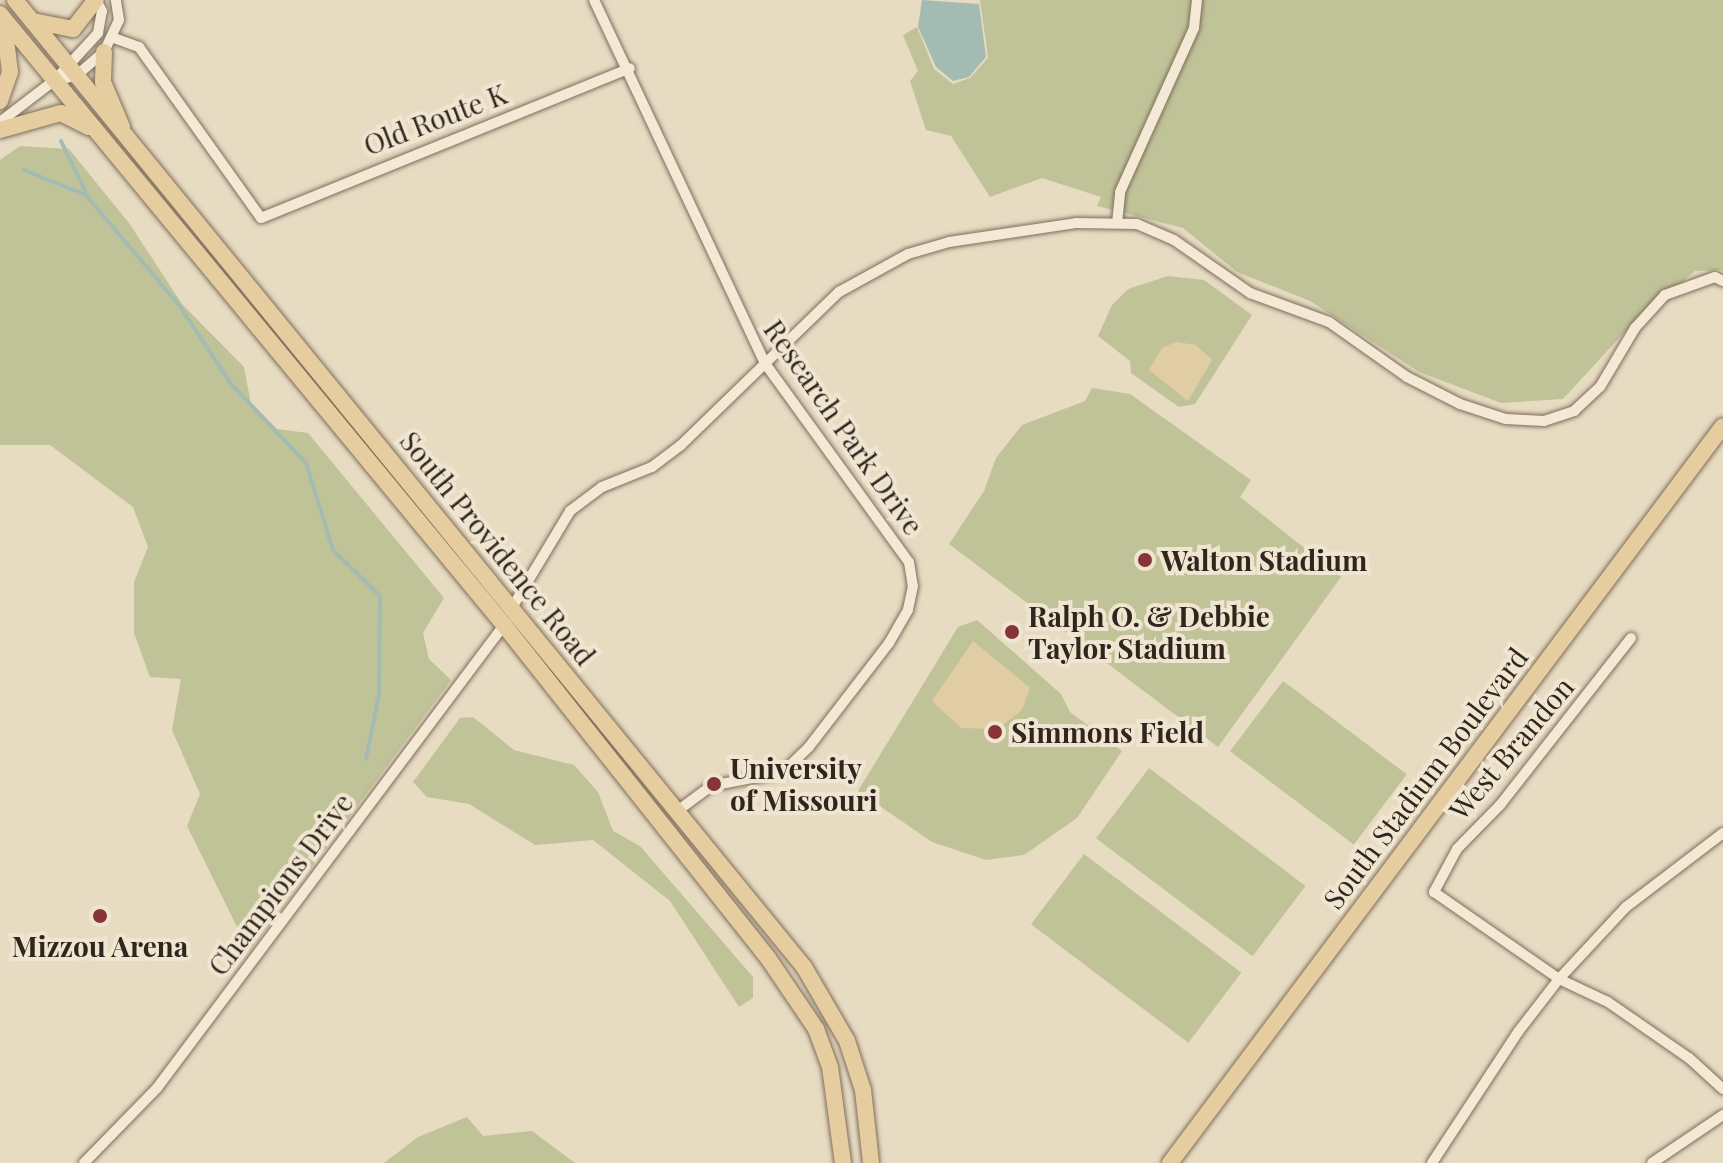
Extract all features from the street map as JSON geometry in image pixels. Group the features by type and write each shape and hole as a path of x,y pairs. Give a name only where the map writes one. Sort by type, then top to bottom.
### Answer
{"main road":[{"name":"South Providence Road","path":"15,0 513,606 830,1005 863,1090 871,1163"},
{"path":"31,21 73,29 96,0"},
{"name":"South Providence Road","path":"1,16 504,625 768,958 816,1029 830,1067 843,1136 843,1163"},
{"path":"0,101 10,70 1,16"},
{"path":"109,45 103,82 123,133"},
{"path":"0,130 61,113 99,134"},
{"name":"South Stadium Boulevard","path":"1170,1163 1723,426"},
{"path":"843,1136 853,1163"}],"street":[{"path":"0,122 55,80 65,63 98,33 102,11 96,0"},
{"path":"55,80 76,76 109,45 116,0"},
{"name":"Research Park Drive","path":"594,0 630,68 764,362 909,562 910,598 889,643 809,747 783,772 711,786 676,812"},
{"path":"1117,223 1120,192 1194,28 1197,0"},
{"name":"Old Route K","path":"109,45 139,47 261,218 630,68"},
{"path":"513,606 570,511 681,445 839,292 908,254 995,234 1117,223 1137,224 1174,240 1250,293 1329,322 1407,377 1506,419 1544,421 1574,411 1600,387 1635,328 1665,295 1715,277 1723,281"},
{"name":"Champions Drive","path":"84,1163 157,1088 504,625"},
{"name":"West Brandon","path":"1559,979 1434,892 1457,849 1501,804 1631,638"},
{"path":"1432,1163 1559,979 1626,907 1723,833"},
{"path":"1559,979 1608,1002 1689,1058 1723,1089"},
{"path":"1652,1163 1723,1115"}],"green space":[{"path":"980,0 1723,0 1723,270 1695,271 1633,323 1563,399 1501,403 1419,372 1310,301 1237,272 1183,228 1097,206 1101,197 1042,178 990,197 951,136 926,130 910,81 918,71 903,35 917,27 934,69 953,84 970,78 988,58"},
{"path":"20,146 69,149 129,223 182,304 244,367 251,404 277,429 308,433 444,598 423,633 429,659 451,680 249,951 187,826 200,794 172,730 181,679 150,677 134,633 134,582 148,547 133,507 50,445 0,445 0,160"},
{"path":"1168,276 1204,280 1252,315 1195,404 1179,407 1131,373 1130,361 1098,336 1112,305 1128,289"},
{"name":"Walton Stadium","path":"1092,388 1130,394 1251,480 1240,497 1341,577 1218,747 949,544 984,491 996,458 1022,425 1085,401"},
{"name":"Simmons Field","path":"977,620 1061,694 1070,712 1122,751 1077,818 1024,855 986,860 932,842 858,791 958,627"},
{"path":"1283,681 1407,774 1354,845 1230,751"},
{"path":"473,717 514,750 574,765 598,792 613,831 640,846 753,977 753,998 739,1007 670,901 593,840 535,845 469,804 427,797 413,782 460,718"},
{"path":"1149,768 1306,886 1253,956 1096,838"},
{"path":"1084,854 1241,973 1188,1043 1031,924"},
{"path":"467,1117 483,1136 532,1131 575,1163 384,1163 418,1137"}],"sand":[{"path":"1176,342 1196,345 1212,360 1188,401 1149,370 1162,348"},
{"path":"973,641 1030,688 1022,710 998,729 961,728 932,701"}],"water":[{"path":"922,0 979,4 986,57 969,77 953,81 936,67 918,27"}],"waterway":[{"path":"61,141 89,199 179,305 231,384 306,463 333,550 380,596 379,694 366,759"},
{"path":"24,170 88,196"}],"place":[{"name":"Walton Stadium","path":"1145,560"},
{"name":"Ralph O. & Debbie Taylor Stadium","path":"1012,632"},
{"name":"Simmons Field","path":"995,732"},
{"name":"University of Missouri","path":"714,784"},
{"name":"Mizzou Arena","path":"100,916"}]}
